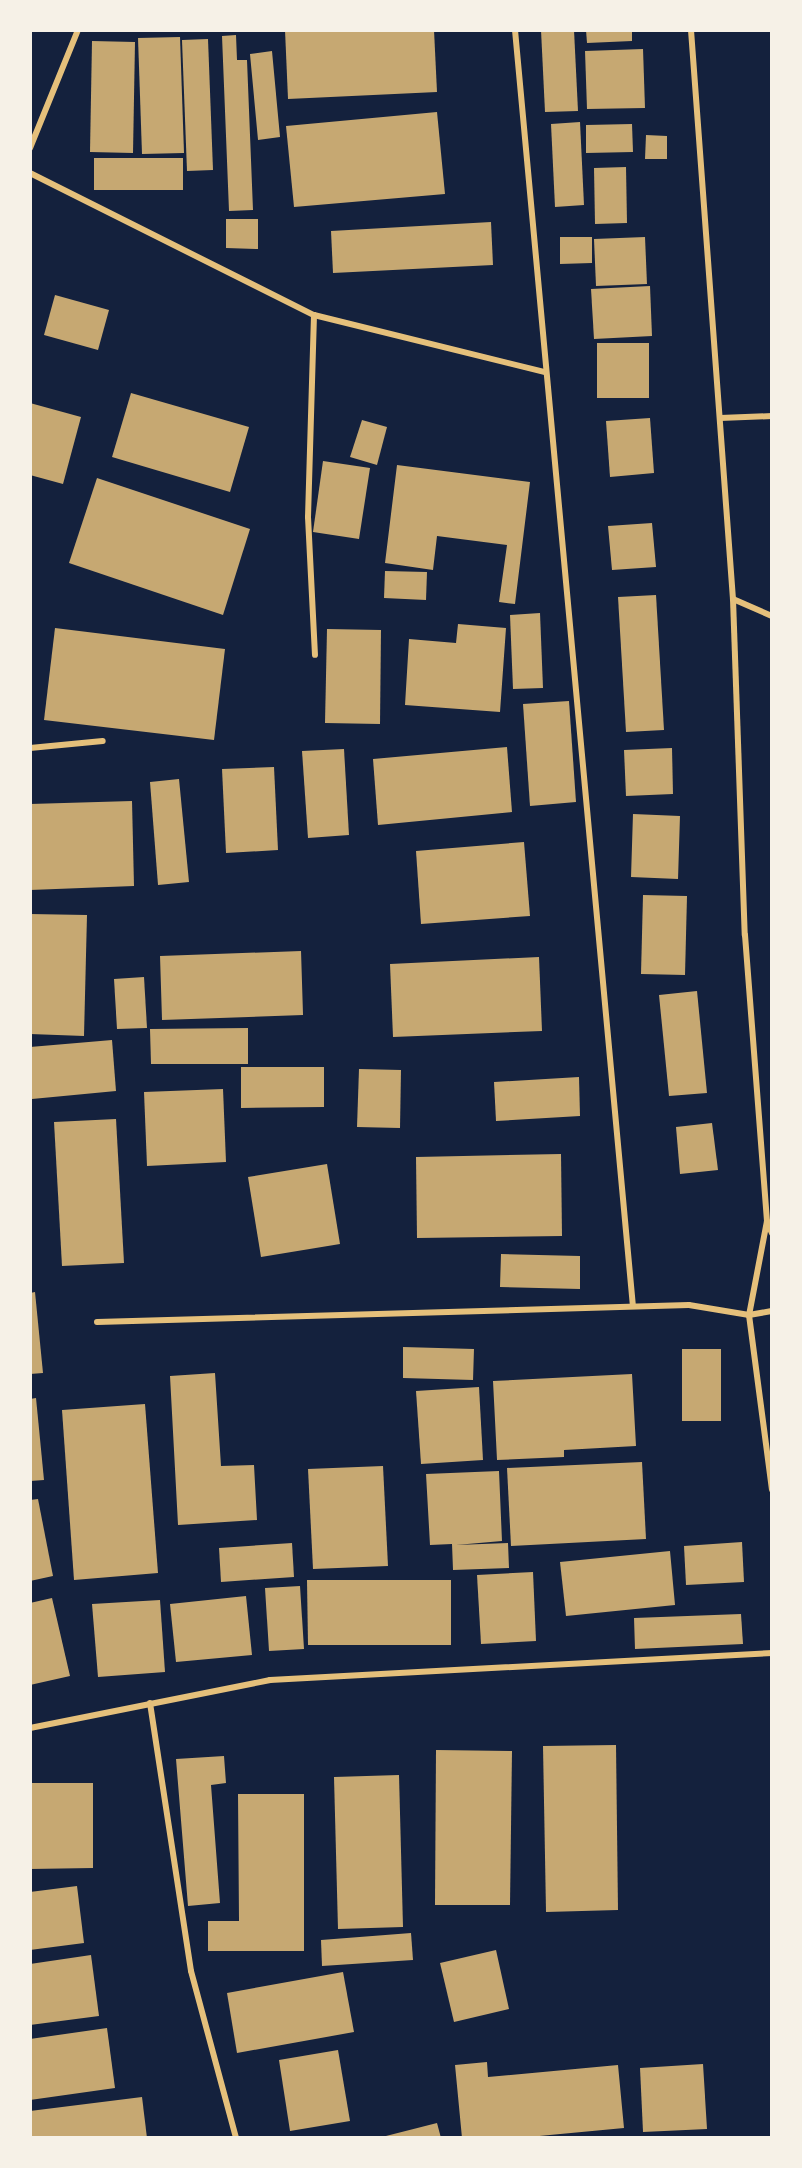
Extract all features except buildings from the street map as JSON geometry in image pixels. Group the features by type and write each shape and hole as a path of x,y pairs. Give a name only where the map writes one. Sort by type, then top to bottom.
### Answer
{"street":[{"path":"30,148 78,30"},
{"path":"515,30 633,1306"},
{"path":"691,30 733,599 745,935 769,1221 772,1233"},
{"path":"30,172 314,315 545,372"},
{"path":"314,315 308,517 315,655"},
{"path":"720,418 772,416"},
{"path":"733,599 772,616"},
{"path":"30,748 103,741"},
{"path":"769,1221 749,1315 772,1489"},
{"path":"97,1322 689,1305 749,1315 772,1311"},
{"path":"30,1728 270,1680 772,1653"},
{"path":"150,1703 191,1971 236,2138"}]}
